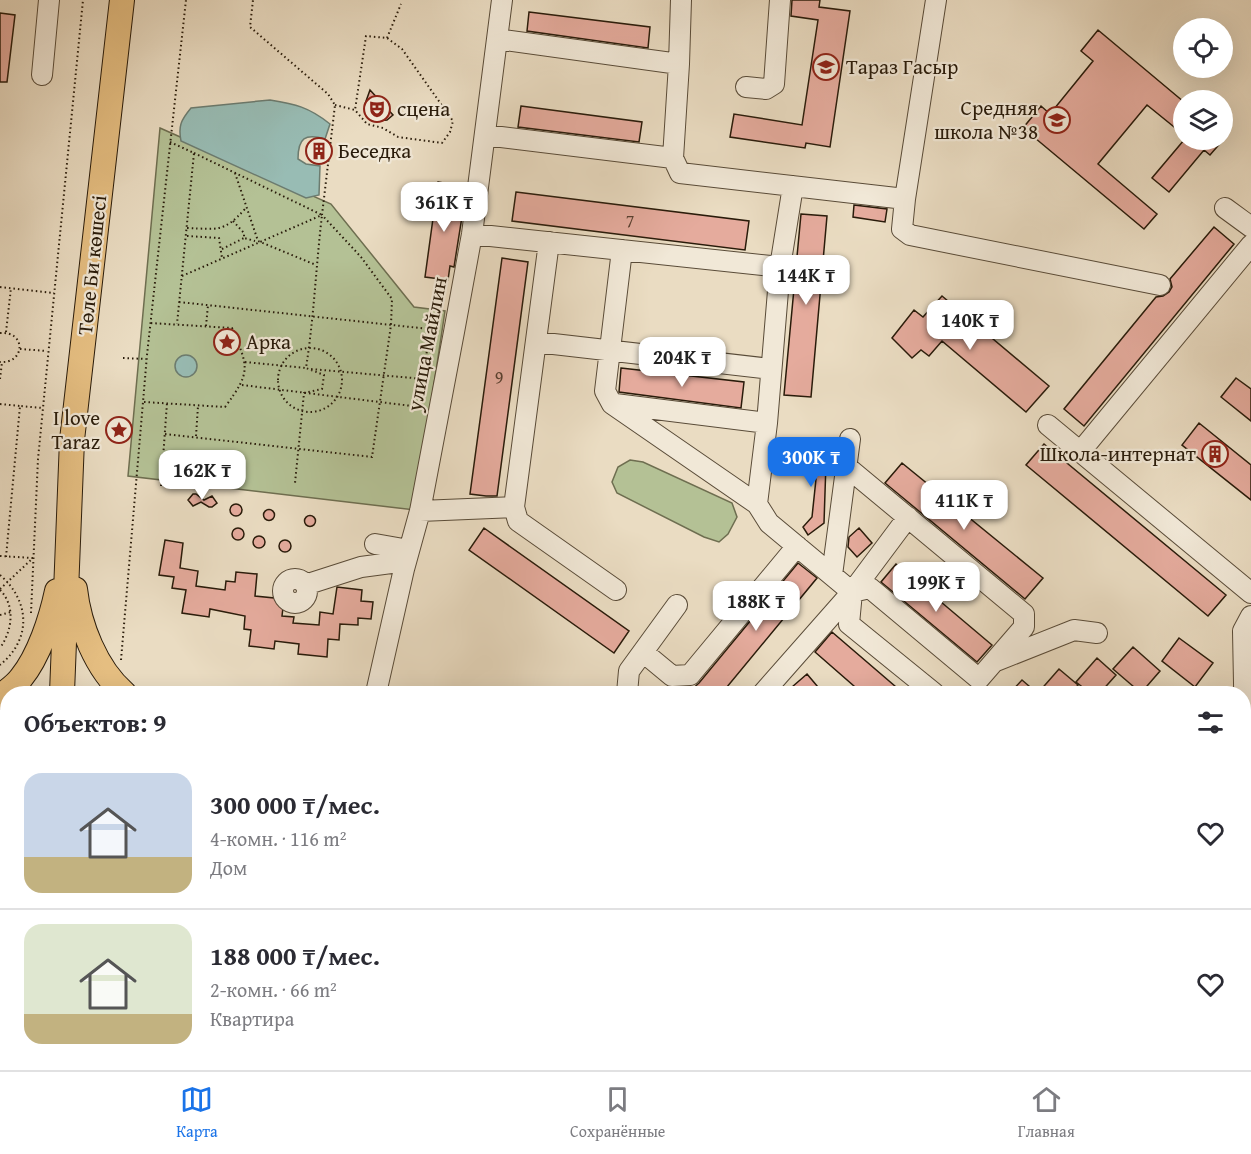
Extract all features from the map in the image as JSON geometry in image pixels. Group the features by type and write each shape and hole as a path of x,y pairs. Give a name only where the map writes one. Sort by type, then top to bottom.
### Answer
{"main road":[{"name":"Төле Би көшесі","path":"69,530 72,440 122,0"},
{"path":"69,530 76,599 86,632 100,663 117,686"},
{"path":"62,686 69,530"},
{"path":"12,686 21,678 39,646 54,606 69,530"}],"street":[{"path":"42,75 49,0"},
{"name":"улица Майлин","path":"378,686 407,555 420,511 472,234 502,0"},
{"path":"681,0 680,64 673,158 680,173 904,199"},
{"path":"746,87 766,89 774,84 780,0"},
{"path":"936,0 904,199 902,229 910,235 1160,285"},
{"path":"497,39 680,64"},
{"path":"485,135 673,158"},
{"path":"757,504 767,423 780,267 793,186"},
{"path":"1225,207 1251,227"},
{"path":"472,234 780,267"},
{"path":"549,242 514,507 518,521 616,590"},
{"path":"1080,452 1251,245"},
{"path":"622,250 605,391 612,404 757,504 769,523 852,592"},
{"path":"536,342 771,369"},
{"path":"612,404 767,423"},
{"path":"1048,425 1251,593"},
{"path":"832,575 850,439"},
{"path":"847,467 1024,614 1024,627 979,679 870,588 852,592"},
{"path":"420,511 514,507"},
{"path":"769,686 852,592 908,517"},
{"path":"375,544 407,555"},
{"path":"643,652 672,676 690,675 797,546"},
{"path":"305,585 407,555"},
{"path":"852,592 849,624 925,686"},
{"path":"628,686 629,671 677,605"},
{"path":"1245,686 1243,631 1251,616"},
{"path":"993,662 1074,630 1097,633"}],"path":[{"path":"31,618 38,459 83,0"},
{"path":"121,686 146,359 186,0"},
{"path":"253,0 250,27 328,94 335,105 306,368"},
{"path":"387,38 401,4"},
{"path":"335,105 355,110 368,124 383,128 398,136 442,143 450,132 453,121 402,49 387,38 366,36 355,110"},
{"path":"165,434 372,457 391,325 392,299 361,256 322,215 170,142"},
{"path":"177,324 194,153"},
{"path":"235,173 258,241"},
{"path":"187,228 220,230 233,221 245,208"},
{"path":"182,276 322,215"},
{"path":"233,221 244,233 244,238"},
{"path":"220,230 222,258"},
{"path":"187,236 219,238"},
{"path":"222,249 244,238 258,241 316,265"},
{"path":"0,287 54,293"},
{"path":"6,332 11,288"},
{"path":"179,302 429,329 420,407 242,385"},
{"path":"206,326 208,305"},
{"path":"144,402 225,407 242,385 245,362 232,328 150,322"},
{"path":"0,333 11,333 18,339 20,349 16,357 8,362 1,362 0,379"},
{"path":"309,348 320,349 329,354 336,361 340,371 342,384 337,397 322,410 303,412 292,407 284,400 279,390 278,378 281,365 293,352 309,348"},
{"path":"20,349 48,351"},
{"path":"123,358 146,359"},
{"path":"245,362 424,379"},
{"path":"304,393 322,389 324,375 306,368"},
{"path":"295,483 304,393"},
{"path":"161,486 167,403"},
{"path":"0,404 43,408"},
{"path":"196,436 198,405"},
{"path":"6,557 20,406"},
{"path":"0,556 33,558"},
{"path":"0,648 10,630 11,612 0,589 33,558"},
{"path":"0,575 8,582 21,602 24,621 20,640 10,657 0,665"},
{"path":"0,615 11,612"}],"green space":[{"path":"160,128 331,204 414,307 445,311 415,510 128,476"},
{"path":"630,460 643,462 732,503 737,517 728,534 719,542 704,537 617,493 612,482 618,467"}],"water":[{"path":"270,100 302,107 330,124 325,139 308,137 301,142 298,152 298,159 306,164 320,166 319,195 306,198 181,141 181,123 191,108"},
{"path":"186,355 194,358 197,366 194,374 186,377 178,374 175,366 178,358"}],"building":[{"name":"Тараз Гасыр","path":"792,0 820,0 819,7 850,11 830,147 806,143 805,148 730,137 734,114 802,125 818,20 791,16"},
{"path":"529,12 650,27 648,48 527,31"},
{"path":"0,13 15,15 7,82 0,82"},
{"name":"Средняя школа №38","path":"1098,30 1173,93 1173,126 1147,105 1098,164 1157,214 1144,229 1023,128 1041,106 1050,114 1093,61 1081,51"},
{"name":"сцена","path":"370,90 393,115 387,120 376,121 368,113 365,104"},
{"path":"521,106 642,122 639,142 518,127"},
{"name":"Беседка","path":"321,145 325,151 321,157 317,157 313,149"},
{"path":"1176,150 1204,150 1169,192 1152,178"},
{"path":"1204,150 1214,150 1210,155"},
{"path":"438,182 456,185 454,202 464,204 454,267 450,266 448,280 425,277"},
{"path":"516,192 749,221 745,250 512,221"},
{"path":"854,205 887,209 885,222 853,217"},
{"path":"801,214 827,216 811,397 784,395"},
{"path":"1214,227 1234,244 1084,426 1064,409 1156,297 1169,292 1172,287 1170,279"},
{"path":"502,258 528,262 497,496 486,496 470,494"},
{"path":"942,296 1049,386 1026,412 942,341 929,356 921,350 912,358 892,338 914,310 923,317"},
{"path":"621,368 744,382 741,408 619,392"},
{"name":"Школа-интернат","path":"1236,378 1251,389 1251,421 1221,397"},
{"name":"Школа-интернат","path":"1199,423 1251,465 1251,500 1182,445"},
{"path":"1044,444 1226,595 1208,616 1026,465"},
{"path":"780,456 818,467 818,462 826,463 824,523 808,535 803,527 812,517 816,479 777,466"},
{"path":"902,463 1043,578 1025,599 885,483"},
{"path":"193,494 204,500 212,496 217,503 212,507 201,502 193,506 188,500"},
{"path":"236,504 242,510 236,516 230,510"},
{"path":"269,509 275,515 269,521 263,515"},
{"path":"310,515 316,521 310,527 304,521"},
{"path":"238,528 244,534 238,540 232,534"},
{"path":"484,528 629,631 614,653 469,550"},
{"path":"859,528 872,543 857,557 848,547 849,537"},
{"path":"259,536 265,542 259,548 253,542"},
{"path":"165,540 183,543 180,568 198,571 196,586 225,590 226,581 235,582 236,572 257,574 255,596 284,599 282,616 294,617 293,623 319,625 320,612 333,614 337,587 362,590 361,601 373,602 371,619 358,618 358,625 340,624 339,640 328,639 327,657 298,654 299,644 275,641 274,649 249,646 251,630 244,629 245,616 210,609 209,617 182,613 186,590 172,588 174,577 159,575"},
{"path":"285,540 291,546 285,552 279,546"},
{"path":"798,563 817,578 728,686 696,686"},
{"path":"896,564 992,645 977,662 881,582"},
{"path":"832,632 895,686 854,686 815,652"},
{"path":"1179,638 1213,663 1194,686 1162,661"},
{"path":"1133,647 1160,671 1147,686 1133,686 1113,669"},
{"path":"1097,658 1116,675 1106,686 1081,686 1076,682"},
{"path":"1059,669 1078,685 1077,686 1044,686"},
{"path":"807,674 817,686 793,686"},
{"path":"1022,680 1029,686 1016,686"}],"place":[{"name":"Тараз Гасыр","path":"826,67"},
{"name":"сцена","path":"377,109"},
{"name":"Средняя школа №38","path":"1057,120"},
{"name":"Беседка","path":"319,151"},
{"name":"Арка","path":"227,342"},
{"name":"I love Taraz","path":"119,430"},
{"name":"Школа-интернат","path":"1215,454"}]}
